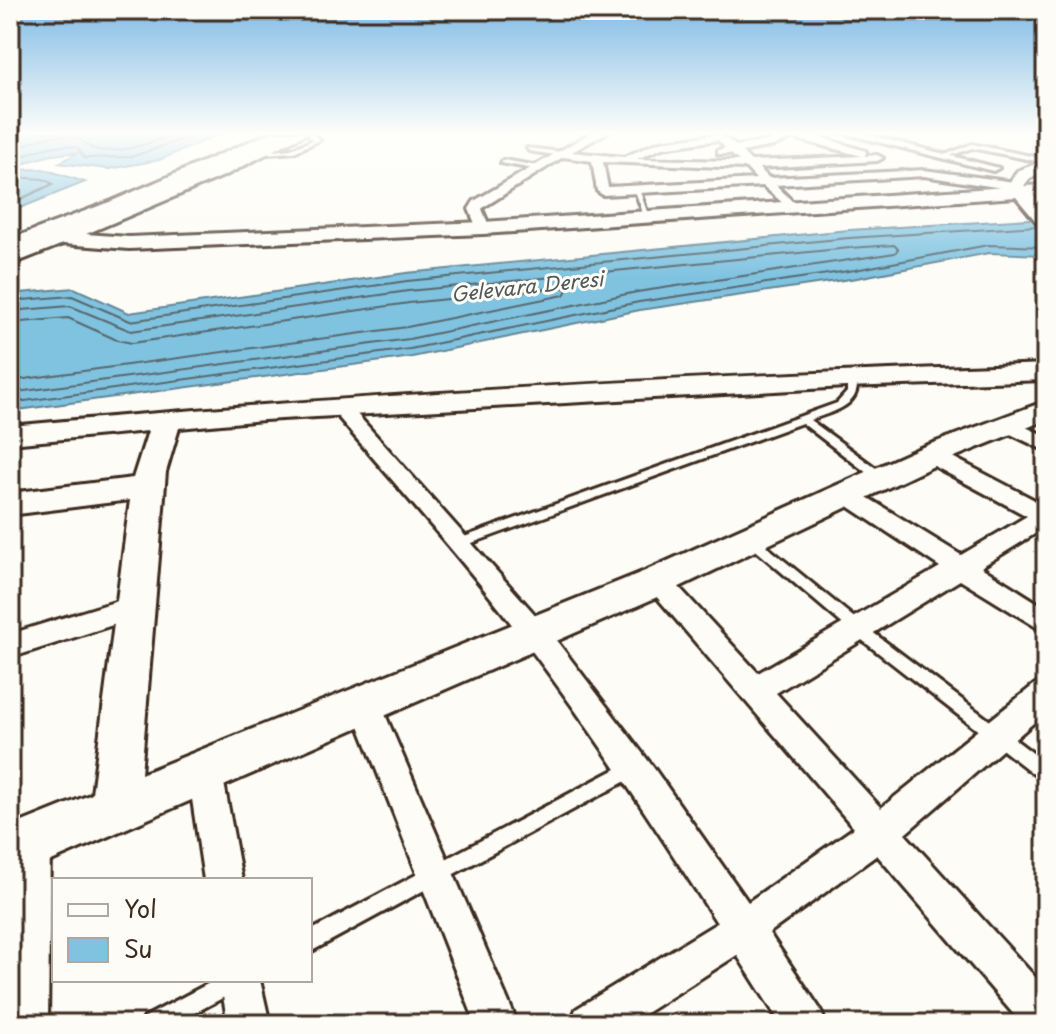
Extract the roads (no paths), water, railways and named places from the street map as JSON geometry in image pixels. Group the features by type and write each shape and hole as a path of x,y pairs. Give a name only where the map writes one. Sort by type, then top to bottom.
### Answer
{"highway":[{"path":"10,239 163,180"},
{"path":"10,248 178,180"}],"street":[{"path":"10,259 65,239 186,180"},
{"path":"483,228 475,209 519,180"},
{"path":"601,180 603,191 800,180"},
{"path":"715,180 739,210"},
{"path":"811,180 840,203"},
{"path":"913,180 936,197"},
{"path":"998,180 1015,182 1046,221"},
{"path":"1010,180 1046,190"},
{"path":"65,239 129,243 483,228 936,197 1018,180"},
{"path":"766,181 792,207"},
{"path":"10,435 264,411 846,379 1046,372"},
{"path":"345,408 534,633 634,768 744,928 805,1024"},
{"path":"27,1024 21,848 658,581 880,477 1046,410"},
{"path":"114,810 148,487 166,421"},
{"path":"1007,425 1046,444"},
{"path":"931,455 1046,516"},
{"path":"10,504 148,487"},
{"path":"844,493 1046,622"},
{"path":"755,690 1046,516"},
{"path":"658,581 1046,1020"},
{"path":"10,646 134,607"},
{"path":"591,1024 744,928 881,831 1046,693"},
{"path":"366,705 497,1024"},
{"path":"205,772 223,878"},
{"path":"238,982 249,1024"}],"lane":[{"path":"636,189 647,216"},
{"path":"457,544 846,401 852,389 846,379"},
{"path":"803,419 880,477"},
{"path":"749,538 858,629 1046,773"},
{"path":"312,941 634,768"},
{"path":"152,1024 234,982"}],"water":[{"path":"10,180 85,182 10,212"},
{"name":"Gelevara Deresi","path":"1046,218 1046,255 989,253 857,278 640,310 412,357 10,411 10,294 74,288 129,313 406,273 849,230"}]}
